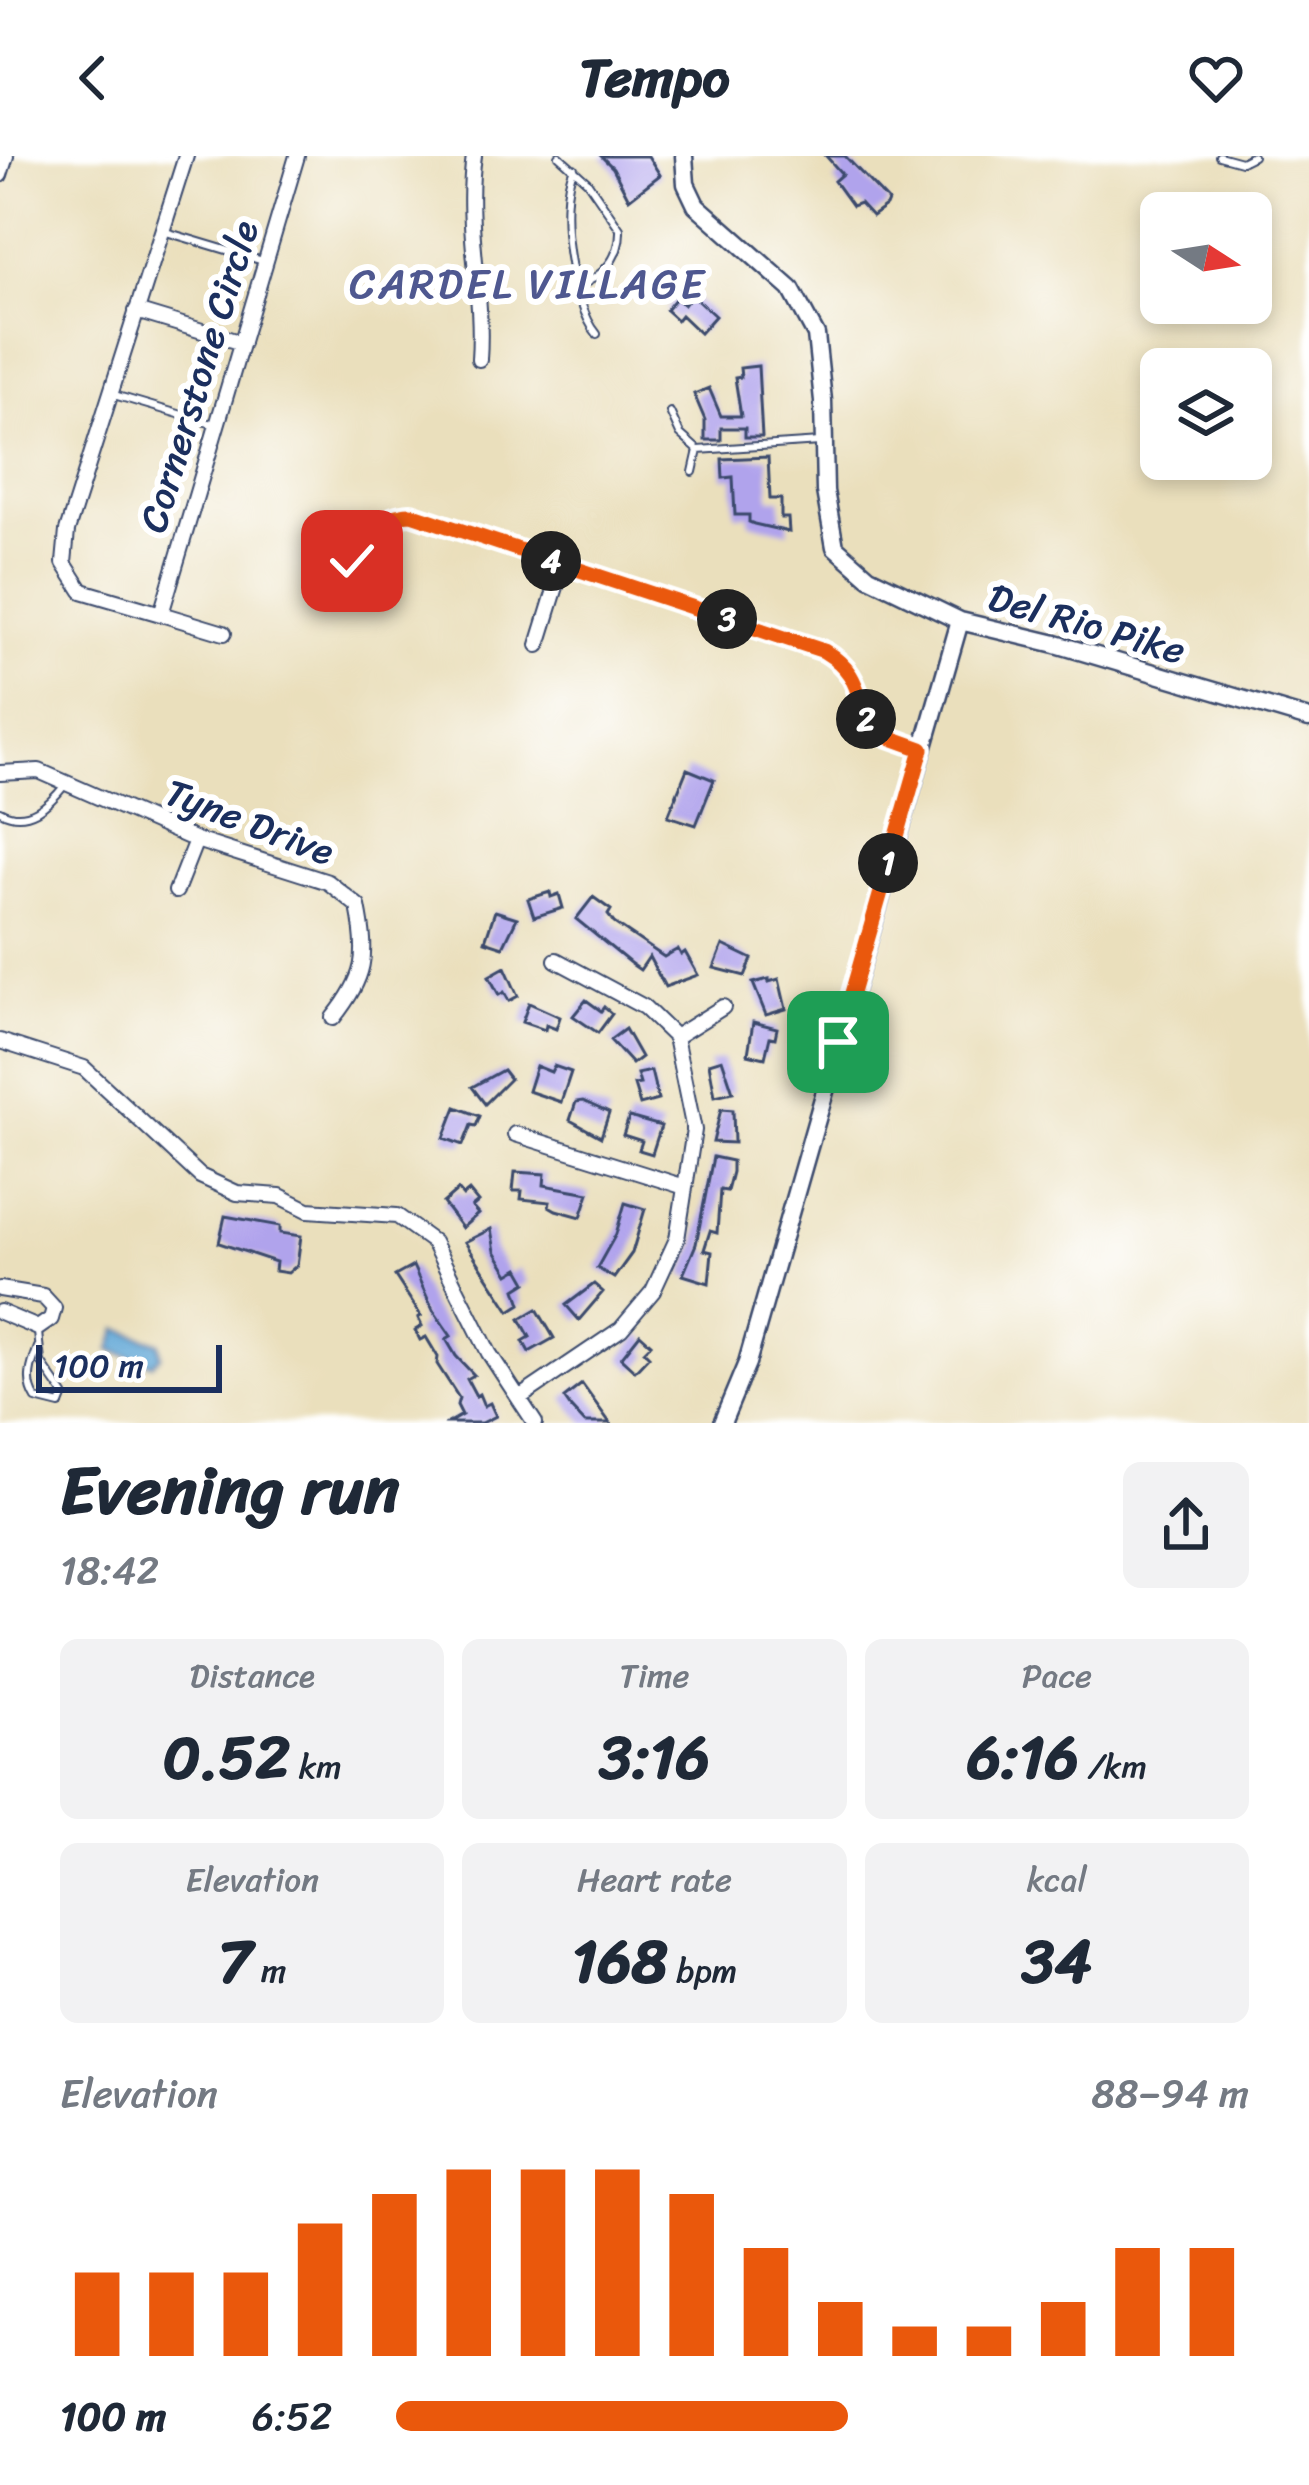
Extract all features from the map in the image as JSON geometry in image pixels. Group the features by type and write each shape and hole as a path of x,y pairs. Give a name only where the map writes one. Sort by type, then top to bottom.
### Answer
{"street":[{"path":"0,175 6,156"},
{"name":"Cornerstone Circle","path":"186,156 67,531 64,563 82,591 224,633"},
{"name":"Cornerstone Circle","path":"161,614 298,156"},
{"path":"474,156 469,209 481,296 479,358"},
{"path":"684,156 686,184 696,205 739,238 791,289 816,335 825,491 835,547 868,577 960,621"},
{"path":"136,311 242,343"},
{"path":"352,561 375,526 394,515 411,514 824,651 855,678 872,731 922,749"},
{"path":"538,645 563,565"},
{"name":"Del Rio Pike","path":"722,1423 760,1318 960,621 1056,644 1309,719"},
{"name":"Tyne Drive","path":"0,773 39,771 196,840 328,882 358,906 367,952 352,993 332,1018"},
{"path":"176,891 196,840"},
{"path":"519,1398 621,1329 653,1291 677,1239 694,1130 675,1037 644,1007 556,960"},
{"path":"675,1037 722,1006"},
{"path":"0,1041 84,1068 200,1176 237,1192 280,1196 308,1210 397,1216 434,1242 489,1353 535,1423"},
{"path":"515,1134 685,1187"},
{"path":"0,1289 51,1301 54,1308 51,1319 38,1328 0,1312"}],"lane":[{"path":"559,156 618,222 621,236 601,275 578,286"},
{"path":"1219,156 1243,162 1253,156"},
{"path":"574,168 566,184 564,216 585,313 597,334"},
{"path":"162,230 266,262"},
{"path":"110,394 218,425"},
{"path":"670,412 680,434 698,450 824,442"},
{"path":"693,472 698,450"},
{"path":"0,811 9,817 34,814 67,782"},
{"path":"38,1328 40,1362 64,1395 60,1405 36,1399 30,1389 29,1374 38,1347"}],"water":[{"path":"118,1329 159,1343 161,1356 152,1364 111,1350"}],"building":[{"path":"601,156 648,156 660,175 629,199"},
{"path":"826,156 845,156 888,201 886,206 872,216 860,203 852,206 834,181 842,174"},
{"path":"692,295 715,316 700,333 681,315 677,320 666,310 676,298 684,305"},
{"path":"758,366 762,437 745,437 745,428 721,428 721,440 705,440 705,420 694,394 709,388 721,416 741,416 735,378 741,377 740,368"},
{"path":"768,457 770,499 781,499 781,518 788,518 789,532 749,522 749,515 735,515 733,477 723,478 722,459"},
{"path":"687,769 714,780 696,825 668,816"},
{"path":"550,892 551,897 559,894 563,908 534,917 528,899"},
{"path":"593,897 611,910 608,915 614,923 664,957 678,949 681,955 685,952 698,975 665,987 649,957 640,970 630,963 576,919"},
{"path":"495,911 517,918 503,947 485,941"},
{"path":"723,945 752,959 745,976 714,968"},
{"path":"505,967 518,996 509,1001 504,992 499,995 489,976"},
{"path":"779,979 786,1009 766,1015 753,983"},
{"path":"586,1000 612,1014 598,1033 573,1016"},
{"path":"529,1003 560,1017 556,1029 522,1022"},
{"path":"753,1022 777,1028 765,1058 748,1054"},
{"path":"625,1029 641,1057 632,1064 610,1040"},
{"path":"722,1059 733,1092 715,1096 709,1063"},
{"path":"536,1066 571,1072 561,1102 528,1091"},
{"path":"503,1070 510,1079 485,1104 472,1087"},
{"path":"651,1071 658,1100 640,1105 634,1085 640,1084 637,1074"},
{"path":"576,1102 609,1113 601,1137 570,1120"},
{"path":"456,1107 480,1116 463,1145 444,1138"},
{"path":"721,1109 733,1110 734,1143 713,1142"},
{"path":"629,1117 661,1126 652,1154 639,1150 642,1141 623,1135"},
{"path":"713,1157 732,1161 732,1172 727,1191 720,1190 717,1233 710,1231 704,1250 712,1252 709,1283 683,1275 696,1244"},
{"path":"515,1172 545,1174 544,1185 589,1193 581,1217 556,1210 550,1202 521,1199 522,1191 513,1191"},
{"path":"458,1190 463,1196 469,1191 478,1202 472,1207 478,1214 462,1228 443,1203"},
{"path":"625,1203 645,1209 632,1253 614,1278 597,1268 616,1234"},
{"path":"225,1216 280,1226 280,1233 301,1236 297,1265 288,1273 275,1271 276,1262 219,1243"},
{"path":"491,1229 495,1251 509,1274 519,1268 527,1282 516,1289 521,1304 510,1311 465,1242"},
{"path":"413,1266 451,1336 446,1339 474,1375 467,1379 476,1396 484,1406 490,1403 496,1416 482,1423 448,1423 462,1415 459,1398 426,1337 420,1340 415,1330 422,1326 421,1316 395,1276"},
{"path":"594,1284 603,1292 579,1320 566,1305"},
{"path":"537,1309 554,1338 529,1352 523,1341 530,1337 520,1319"},
{"path":"640,1334 651,1344 644,1351 649,1356 635,1371 621,1358"},
{"path":"582,1384 610,1423 585,1423 571,1408 564,1398"}],"district":[{"name":"CARDEL VILLAGE","path":"528,283"}],"route":[{"path":"352,561 375,526 394,515 411,514 824,651 842,662 855,678 872,731 922,749 838,1042"}]}
